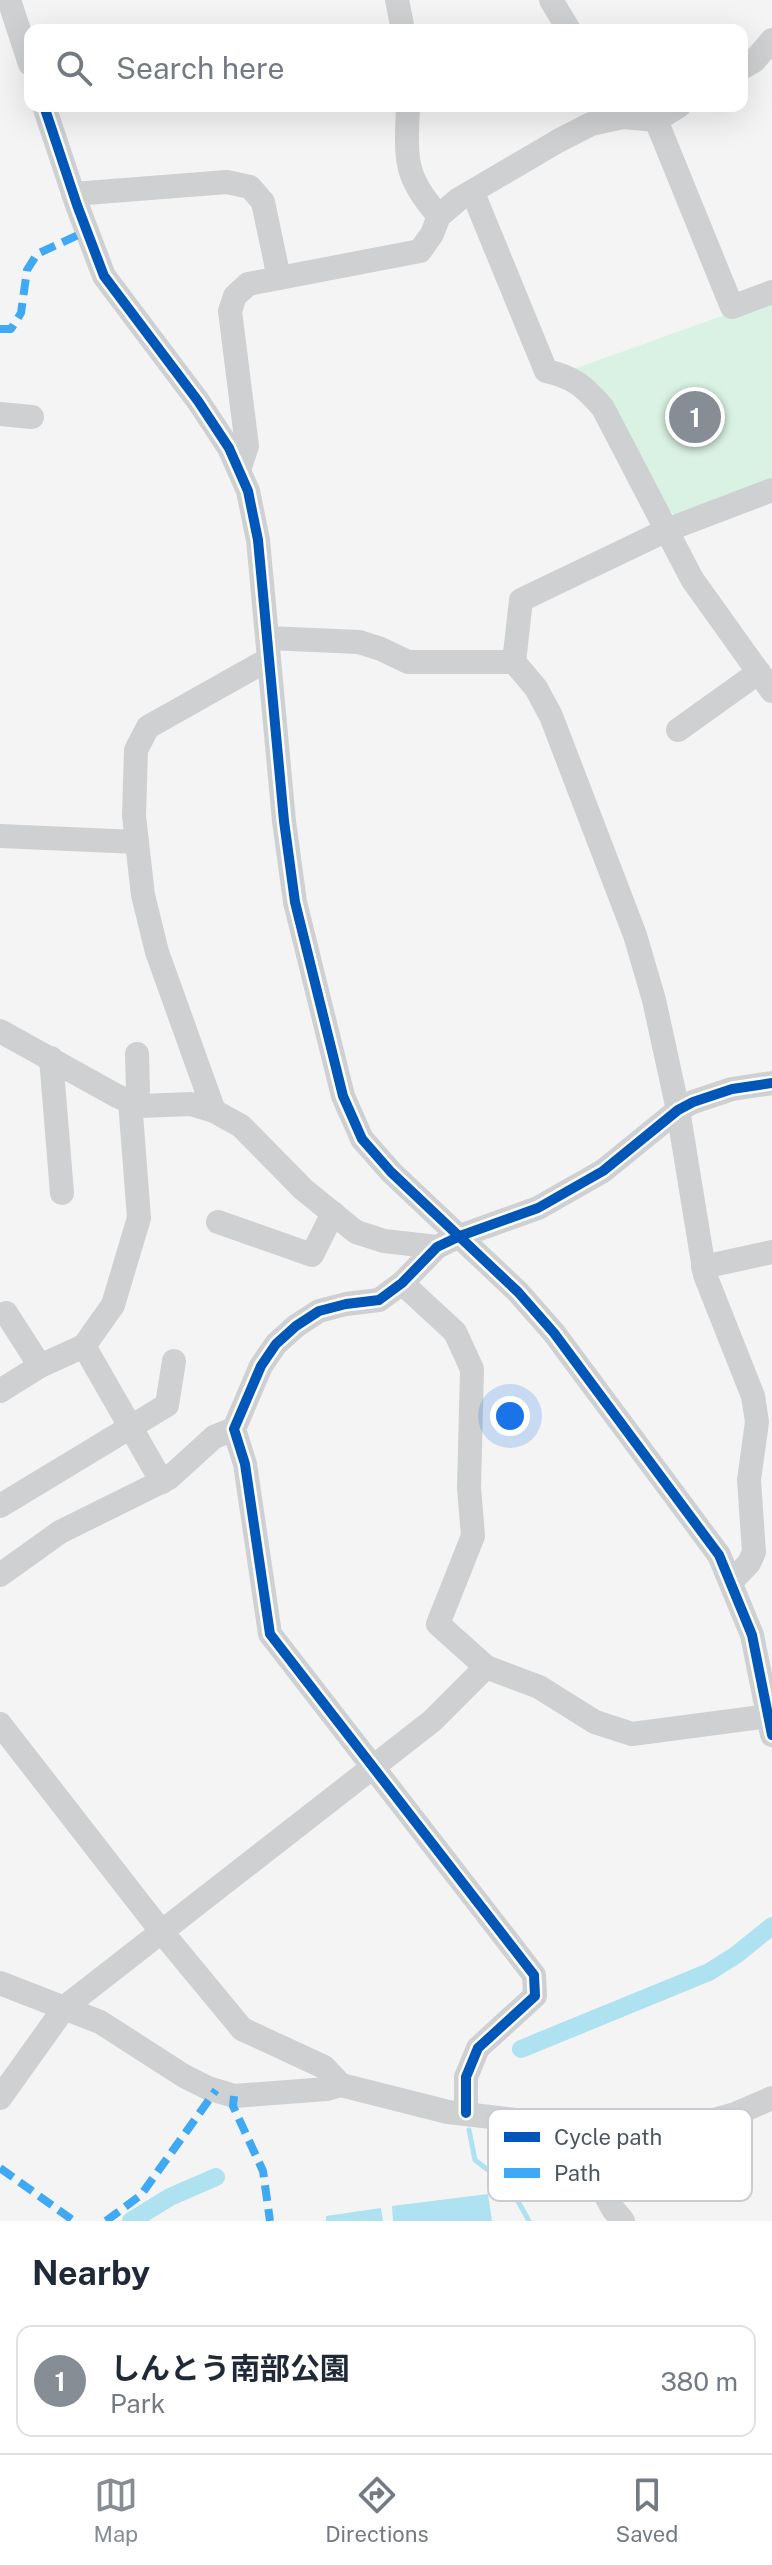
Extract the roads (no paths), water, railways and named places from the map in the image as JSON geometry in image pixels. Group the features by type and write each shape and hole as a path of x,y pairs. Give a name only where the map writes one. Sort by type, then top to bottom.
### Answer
{"street":[{"path":"9,0 24,46"},
{"path":"397,0 402,24"},
{"path":"551,0 565,24"},
{"path":"748,64 772,40"},
{"path":"46,112 104,276 198,401 229,448 248,491 258,540 284,821 295,902 343,1096 362,1139 391,1172 518,1292 554,1333 719,1555 752,1635 770,1726 632,1734 595,1722 539,1687 486,1667 438,1624 473,1536 469,1488 472,1369 455,1332 402,1283"},
{"path":"408,112 409,172 419,194 439,216"},
{"path":"239,470 247,446 230,311 235,296 248,284 420,251 432,234 439,216 459,199 591,124 620,112 656,120 669,112"},
{"path":"656,120 732,307 772,292"},
{"path":"73,194 227,182 250,187 263,202 279,278"},
{"path":"473,193 546,371 567,375 589,391 603,408 692,579 765,682 678,730"},
{"path":"0,414 32,417"},
{"path":"731,1582 749,1563 754,1552 749,1480 764,1432 703,1267 678,1110 654,1000 635,935 551,716 536,688 514,662 521,600 667,530 772,490"},
{"path":"214,1111 157,952 143,895 134,816 136,750 148,727 269,649 359,642 408,662 514,662"},
{"path":"0,836 137,842"},
{"path":"0,1031 140,1106 191,1104 214,1111 241,1126 303,1189 356,1232 384,1241 437,1247"},
{"path":"0,1391 40,1366 84,1346 113,1305 139,1218 130,1101 138,1091 137,1054"},
{"path":"51,1058 62,1193"},
{"path":"466,2113 466,2077 478,2048 535,1996 534,1975 270,1634 245,1464 234,1429 261,1366 276,1344 319,1311 379,1300 402,1283 437,1247 538,1208 603,1171 678,1110 714,1094 772,1083"},
{"path":"218,1222 312,1255 333,1213"},
{"path":"703,1267 772,1252"},
{"path":"6,1313 40,1366"},
{"path":"84,1346 162,1482"},
{"path":"0,1506 167,1405 174,1361"},
{"path":"0,1575 60,1532 162,1482 214,1437 234,1429"},
{"path":"0,2098 65,2007 432,1721 486,1667"},
{"path":"0,1724 161,1931 242,2029 324,2067 341,2085"},
{"path":"0,1983 65,2007 120,2033 184,2076 234,2096 327,2089 341,2085 448,2112 488,2116"},
{"path":"747,2109 772,2098"},
{"path":"609,2201 623,2221"}],"water":[{"path":"488,2194 492,2221 393,2221 392,2206"},
{"path":"381,2208 383,2221 326,2221 326,2216"}],"waterway":[{"path":"521,2049 709,1972 772,1926"},
{"path":"469,2130 475,2160 488,2170"},
{"path":"131,2221 170,2197 216,2177"},
{"path":"518,2201 529,2221"}],"place":[{"name":"しんとう南部公園","path":"695,417"}]}
